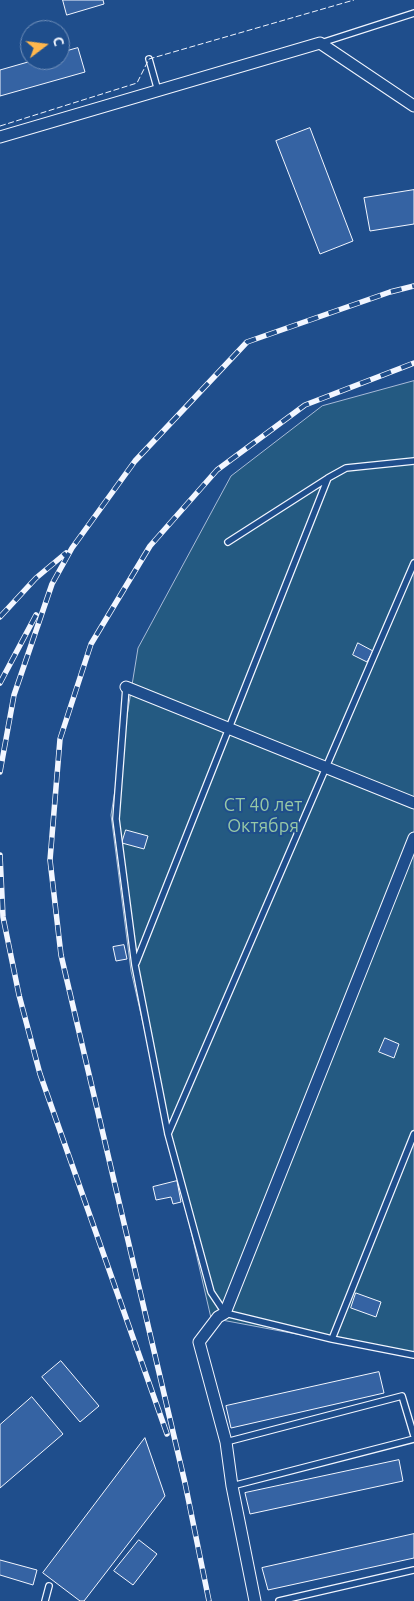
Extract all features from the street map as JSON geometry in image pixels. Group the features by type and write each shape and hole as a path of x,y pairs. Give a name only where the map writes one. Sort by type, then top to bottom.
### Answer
{"street":[{"path":"0,137 320,43 414,106"},
{"path":"126,686 414,802"},
{"path":"255,1601 232,1486 226,1442 199,1342 218,1317 225,1313 414,838"}],"lane":[{"path":"320,43 414,13"},
{"path":"149,59 158,91"},
{"path":"228,542 346,468 414,461"},
{"path":"135,965 328,478"},
{"path":"168,1134 414,563"},
{"path":"126,686 116,819 135,965 168,1134 211,1292 225,1313 414,1355"},
{"path":"332,1338 414,1134"},
{"path":"226,1442 402,1396 414,1437 232,1486"},
{"path":"279,1601 414,1570"},
{"path":"45,1601 49,1586"}],"green space":[{"name":"СТ 40 лет Октября","path":"414,381 414,1356 211,1318 131,971 111,815 138,648 231,476 322,406"}],"building":[{"path":"63,0 103,0 104,4 67,15"},
{"path":"78,48 85,72 0,96 0,70 20,64 20,70 70,70 70,50"},
{"path":"310,128 353,241 320,254 276,141"},
{"path":"414,190 414,224 370,231 364,198"},
{"path":"358,643 373,651 367,662 353,655"},
{"path":"126,830 148,836 144,849 122,843"},
{"path":"124,945 127,959 116,961 113,947"},
{"path":"385,1038 399,1044 394,1058 379,1052"},
{"path":"177,1181 181,1202 173,1204 171,1197 156,1200 153,1187"},
{"path":"356,1293 381,1302 376,1317 351,1308"},
{"path":"61,1361 99,1406 80,1422 42,1377"},
{"path":"379,1372 384,1393 231,1428 226,1406"},
{"path":"32,1397 63,1434 0,1488 0,1425"},
{"path":"145,1438 165,1496 84,1601 80,1601 43,1573"},
{"path":"399,1460 403,1481 250,1514 245,1493"},
{"path":"414,1534 414,1558 268,1590 262,1568"},
{"path":"139,1540 157,1554 133,1585 114,1571"},
{"path":"0,1560 37,1570 33,1585 0,1575"}],"railway":[{"path":"0,772 14,695 52,584 72,548 135,461 247,342 390,292 414,286"},
{"path":"209,1601 185,1483 61,955 50,860 60,739 91,644 150,546 217,470 305,405 414,363"},
{"path":"0,617 36,578 66,553"},
{"path":"0,683 36,615"},
{"path":"0,855 3,917 19,995 40,1074 167,1434"}],"fence":[{"path":"0,126 137,83 149,59 354,0"}]}
